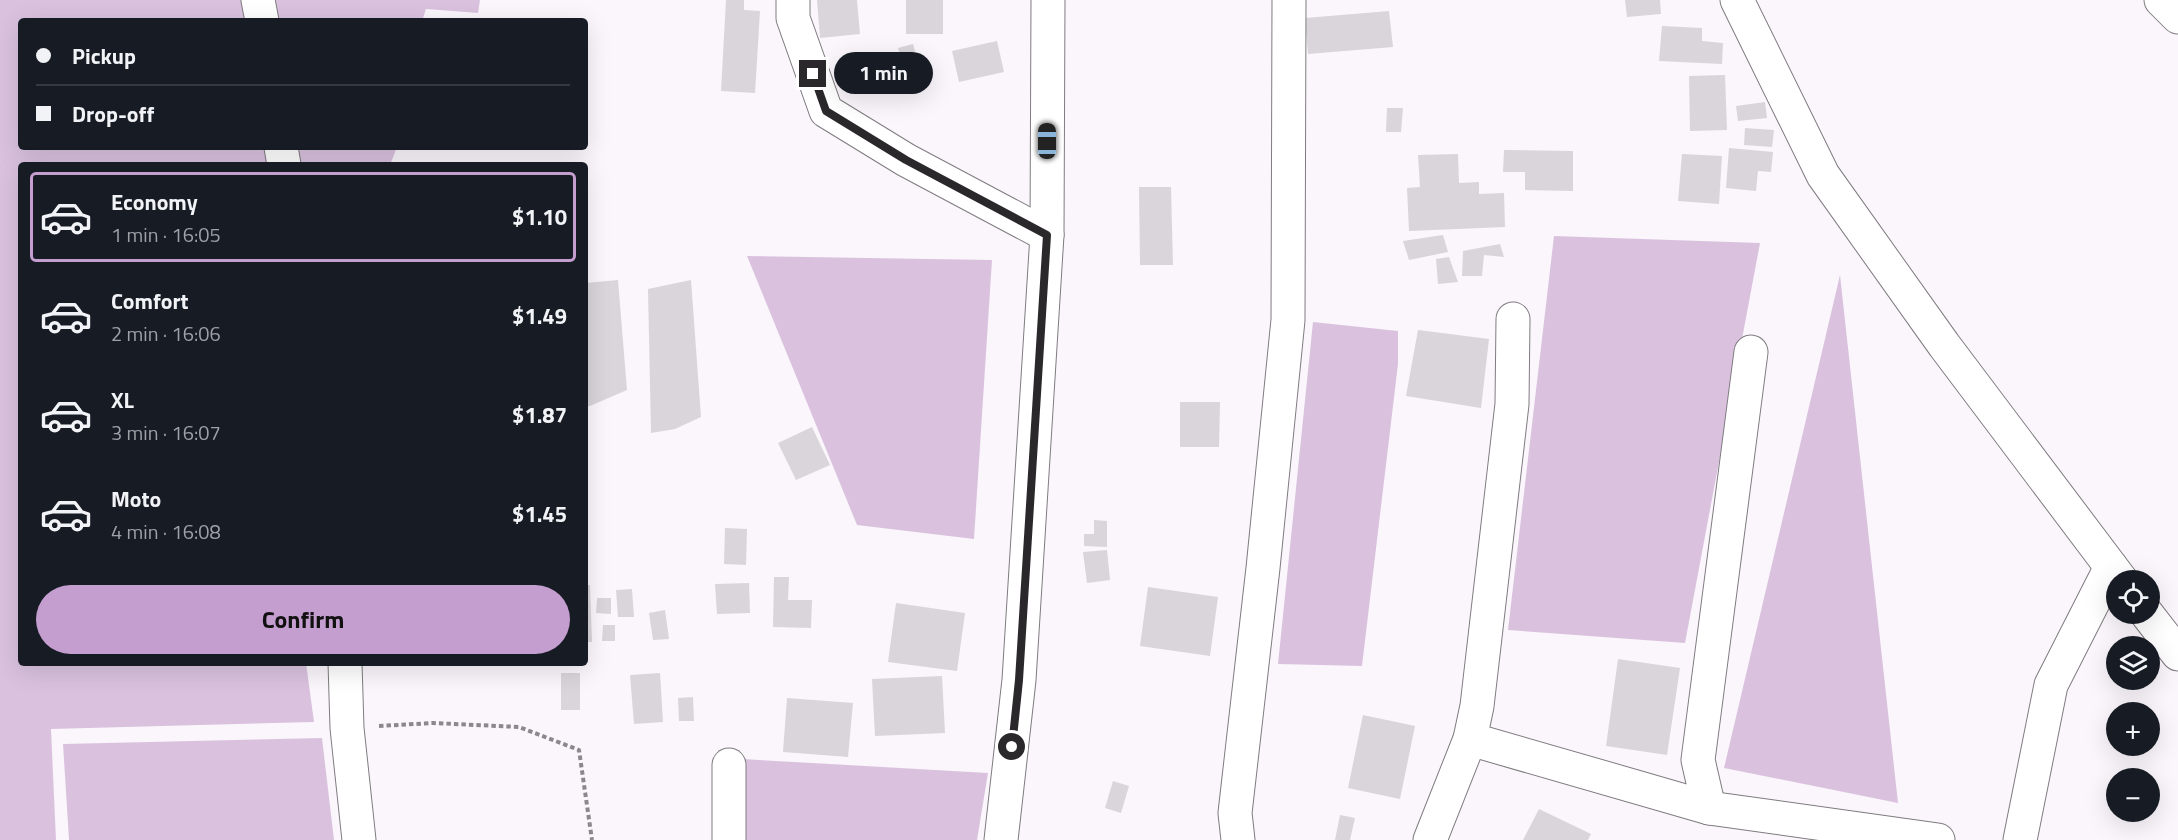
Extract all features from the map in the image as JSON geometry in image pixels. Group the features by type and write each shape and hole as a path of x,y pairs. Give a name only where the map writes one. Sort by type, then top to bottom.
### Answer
{"street":[{"path":"258,0 261,18"},
{"path":"793,0 793,18 826,111 906,160 1047,235"},
{"path":"1001,840 1019,680 1047,235 1048,0"},
{"path":"1238,840 1235,813 1288,320 1289,0"},
{"path":"1737,0 1823,175 1944,345 2113,570"},
{"path":"2161,0 2178,17"},
{"path":"1430,840 1470,739 1477,706 1512,404 1513,319"},
{"path":"1709,808 1698,760 1751,352"},
{"path":"2020,840 2052,685 2106,591"},
{"path":"2155,624 2178,654"},
{"path":"345,666 347,728 359,840"},
{"path":"1470,739 1709,808 1938,840"},
{"path":"729,765 729,840"}],"path":[{"path":"347,728 433,723 519,727 579,750 592,840"}],"shaded area":[{"path":"0,0 480,0 478,13 426,9 423,18 18,18 18,150 396,150 391,162 18,162 18,666 306,666 314,722 51,729 56,840 0,840"},
{"path":"1554,236 1760,243 1685,643 1508,630"},
{"path":"747,256 992,260 974,539 857,525"},
{"path":"1840,275 1898,803 1724,768"},
{"path":"1313,322 1398,331 1398,364 1362,666 1278,664"},
{"path":"322,738 334,840 69,840 63,744"},
{"path":"742,759 988,773 977,840 742,840"}],"building":[{"path":"726,0 744,0 744,10 760,11 755,93 721,91"},
{"path":"817,0 857,0 860,34 820,38"},
{"path":"906,0 943,0 943,34 906,34"},
{"path":"1625,0 1660,0 1661,14 1627,17"},
{"path":"1389,11 1393,47 1308,54 1305,18"},
{"path":"1662,26 1702,28 1702,41 1723,43 1722,64 1659,61"},
{"path":"997,41 1004,72 959,82 952,51"},
{"path":"913,44 922,78 908,82 898,48"},
{"path":"1725,75 1727,130 1690,131 1689,76"},
{"path":"1765,102 1767,118 1738,121 1736,106"},
{"path":"1387,108 1403,108 1401,132 1386,132"},
{"path":"1745,128 1774,130 1772,147 1744,145"},
{"path":"1729,148 1773,152 1771,172 1758,171 1756,191 1726,188"},
{"path":"1504,150 1573,151 1573,191 1525,190 1525,172 1503,172"},
{"path":"1458,154 1459,183 1479,182 1479,194 1504,193 1505,227 1409,231 1407,188 1420,187 1418,155"},
{"path":"1682,154 1722,156 1719,204 1678,201"},
{"path":"1139,187 1171,187 1173,265 1140,265"},
{"path":"1443,235 1448,252 1409,260 1403,241"},
{"path":"1500,244 1504,257 1484,255 1482,276 1462,276 1463,251"},
{"path":"1449,257 1458,282 1438,284 1436,259"},
{"path":"618,280 627,390 590,406 588,406 588,283"},
{"path":"691,280 701,417 675,429 651,433 648,289"},
{"path":"1418,330 1489,339 1481,408 1406,396"},
{"path":"1180,402 1220,402 1219,447 1180,447"},
{"path":"812,427 830,465 796,480 778,443"},
{"path":"1094,520 1107,521 1107,547 1084,546 1084,534 1094,534"},
{"path":"725,528 747,529 746,565 724,564"},
{"path":"1107,550 1110,580 1087,583 1083,552"},
{"path":"774,577 789,577 788,600 812,600 811,628 773,627"},
{"path":"749,583 750,613 717,614 715,584"},
{"path":"588,585 590,585 592,642 588,642"},
{"path":"1148,587 1218,597 1210,656 1140,646"},
{"path":"632,589 634,617 618,617 616,590"},
{"path":"597,598 611,598 611,614 596,613"},
{"path":"896,603 965,613 957,671 888,662"},
{"path":"665,610 669,639 653,640 649,613"},
{"path":"603,625 615,625 615,641 602,641"},
{"path":"1618,659 1680,668 1667,755 1606,746"},
{"path":"561,673 580,673 580,710 561,710"},
{"path":"660,673 663,722 634,724 630,675"},
{"path":"942,676 945,733 875,736 872,679"},
{"path":"693,697 694,721 679,721 678,698"},
{"path":"787,698 853,703 848,757 783,752"},
{"path":"1363,715 1415,726 1400,799 1348,788"},
{"path":"1113,781 1129,786 1121,813 1105,808"},
{"path":"1539,809 1591,834 1588,840 1523,840"},
{"path":"1340,815 1355,818 1350,840 1335,840"}],"route":[{"path":"813,74 826,111 906,160 1047,235 1019,680 1012,747"}]}
